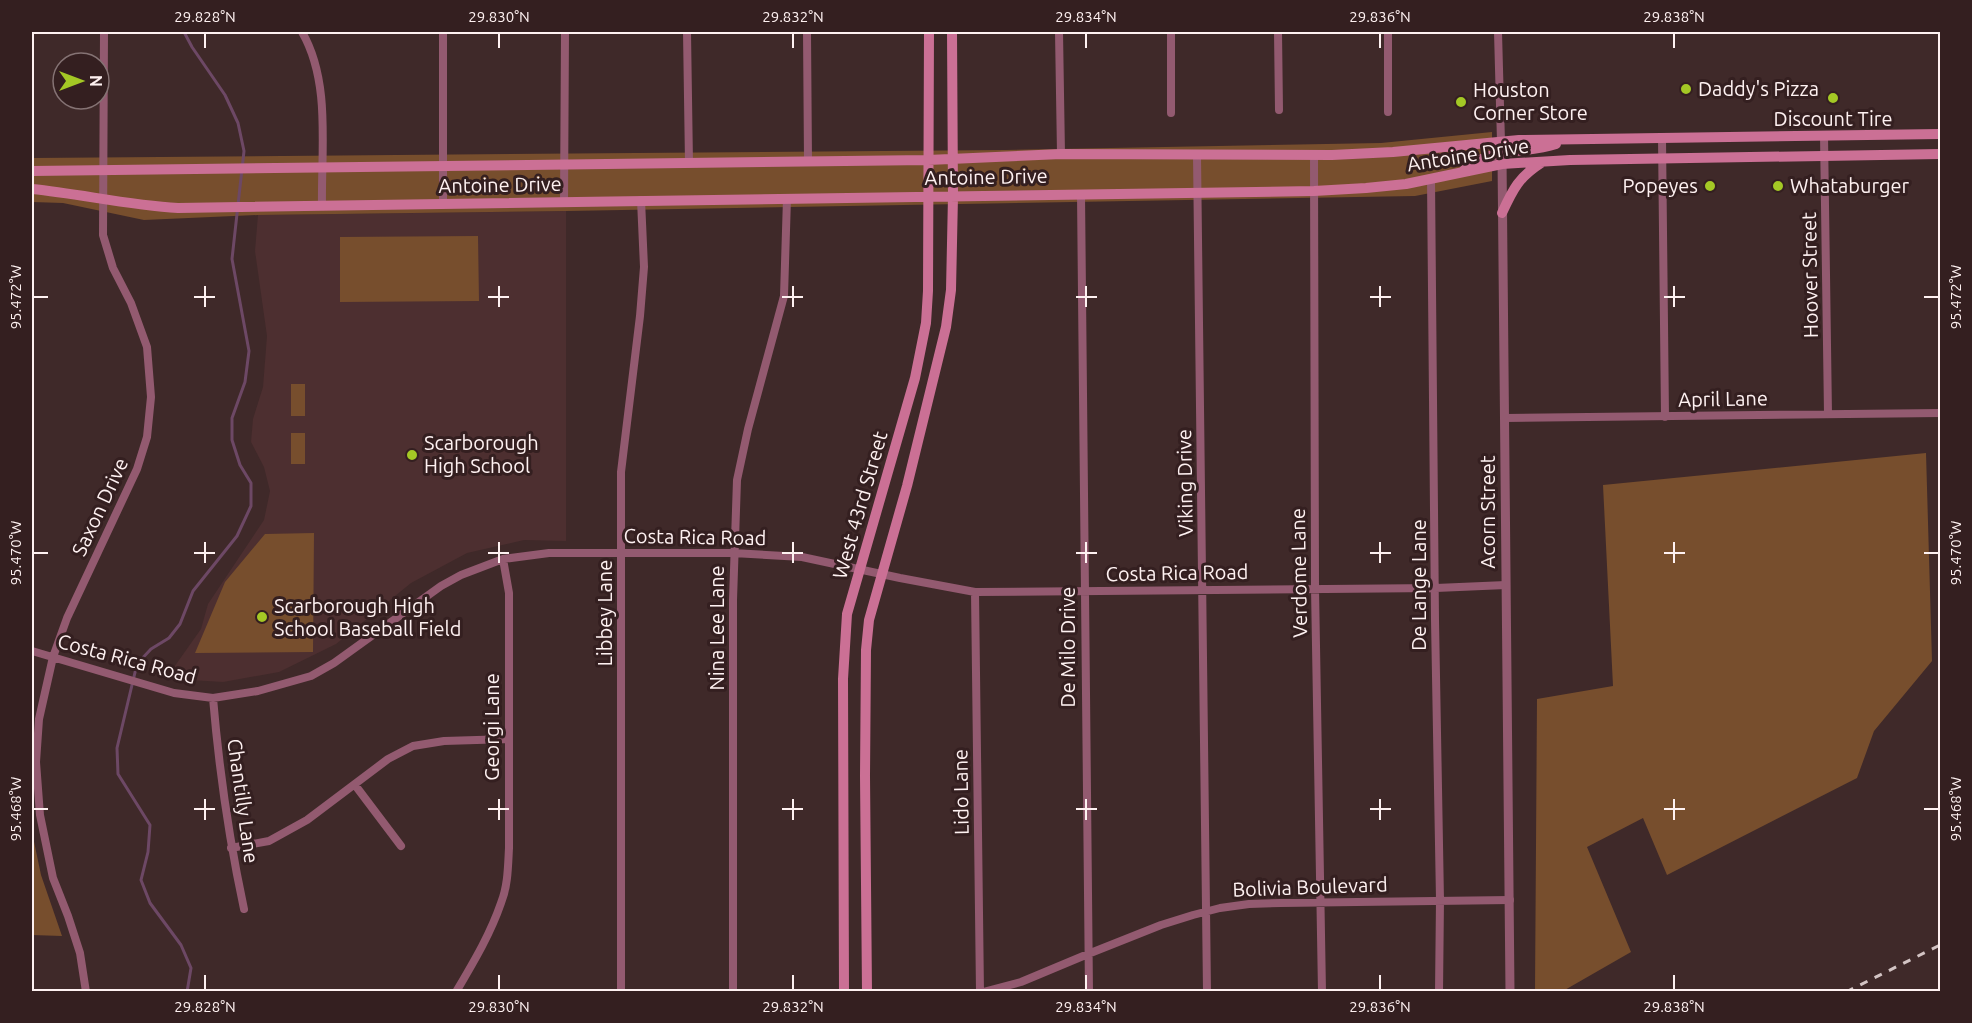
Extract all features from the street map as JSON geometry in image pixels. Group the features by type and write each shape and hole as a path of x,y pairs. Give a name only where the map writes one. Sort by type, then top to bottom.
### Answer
{"main road":[{"name":"West 43rd Street","path":"844,992 843,679 847,614 915,378 927,312 929,32"},
{"name":"West 43rd Street","path":"867,992 865,776 869,620 907,486 946,327 951,290 953,196 952,32"},
{"name":"Antoine Drive","path":"32,189 103,198 140,206 178,208 1314,191 1366,188 1431,179 1462,172 1472,163 1502,153 1567,139 1941,134"},
{"name":"Antoine Drive","path":"32,171 689,164 928,160 1061,154 1502,153 1543,162 1941,154"},
{"path":"1502,213 1518,182 1543,162"},
{"path":"915,378 933,383"},
{"path":"844,777 865,776"}],"street":[{"name":"Saxon Drive","path":"86,992 80,953 53,878 39,815 36,762 39,719 53,657 84,580 137,469 147,437 152,397 147,347 132,303 113,268 103,235 104,32"},
{"path":"302,32 317,73 321,95 322,205"},
{"path":"443,32 443,204"},
{"path":"564,201 565,32"},
{"path":"687,32 689,164"},
{"path":"807,32 808,161"},
{"path":"1059,32 1061,154"},
{"path":"1171,32 1171,113"},
{"path":"1278,32 1279,110"},
{"path":"1388,32 1388,112"},
{"name":"Acorn Street","path":"1498,32 1502,153 1510,992"},
{"name":"Hoover Street","path":"1824,135 1828,414"},
{"path":"1662,138 1665,417"},
{"name":"Viking Drive","path":"1197,154 1207,992"},
{"name":"Verdome Lane","path":"1314,155 1315,588 1322,992"},
{"name":"De Lange Lane","path":"1431,179 1440,900 1439,992"},
{"name":"De Milo Drive","path":"1081,194 1089,992"},
{"name":"Nina Lee Lane","path":"733,992 733,553 737,480 748,429 784,296 788,198"},
{"name":"Libbey Lane","path":"621,992 621,472 644,267 641,200"},
{"name":"April Lane","path":"1505,418 1941,413"},
{"name":"Costa Rica Road","path":"32,651 174,693 213,698 258,691 311,676 334,663 441,586 461,575 503,559 549,553 733,553 802,557 975,592 1436,588 1506,585"},
{"name":"Georgi Lane","path":"456,992 482,946 502,902 507,875 509,848 508,592 503,559"},
{"name":"Lido Lane","path":"975,592 982,992"},
{"name":"Chantilly Lane","path":"213,698 218,762 231,848 244,909"},
{"path":"231,848 269,841 307,820 388,759 413,746 444,741 509,739"},
{"path":"355,785 401,846"},
{"name":"Bolivia Boulevard","path":"982,992 1021,982 1161,925 1205,912 1249,904 1510,900"}],"shaded area":[{"path":"1492,132 1492,181 1415,196 258,215 144,220 63,203 32,202 32,158 1005,150 1381,143"},
{"name":"Scarborough High School","path":"566,211 566,541 524,540 467,553 411,583 336,644 279,672 223,682 174,679 172,670 201,629 208,604 264,520 270,491 264,467 251,442 253,419 263,387 267,336 255,251 258,215"},
{"path":"478,236 479,301 340,302 340,237"},
{"path":"291,384 305,384 305,416 291,416"},
{"path":"291,433 305,433 305,464 291,464"},
{"path":"1926,453 1932,661 1874,731 1857,778 1667,875 1643,818 1587,847 1631,952 1563,991 1535,991 1537,699 1613,686 1603,485"},
{"name":"Scarborough High School Baseball Field","path":"314,533 313,652 195,653 225,582 265,534"},
{"path":"32,832 41,875 62,936 32,935"}],"waterway":[{"path":"184,32 225,95 238,123 244,151 232,259 249,351 245,382 232,418 232,440 240,465 251,483 251,506 237,536 193,591 180,624 169,638 151,649 137,664 117,748 118,774 150,825 148,852 141,880 150,903 181,945 191,968 187,992"}],"railway":[{"path":"1846,992 1940,945"}],"place":[{"name":"Daddy's Pizza","path":"1686,89"},
{"name":"Discount Tire","path":"1833,98"},
{"name":"Houston Corner Store","path":"1461,102"},
{"name":"Popeyes","path":"1710,186"},
{"name":"Whataburger","path":"1778,186"},
{"name":"Scarborough High School","path":"412,455"},
{"name":"Scarborough High School Baseball Field","path":"262,617"}]}
